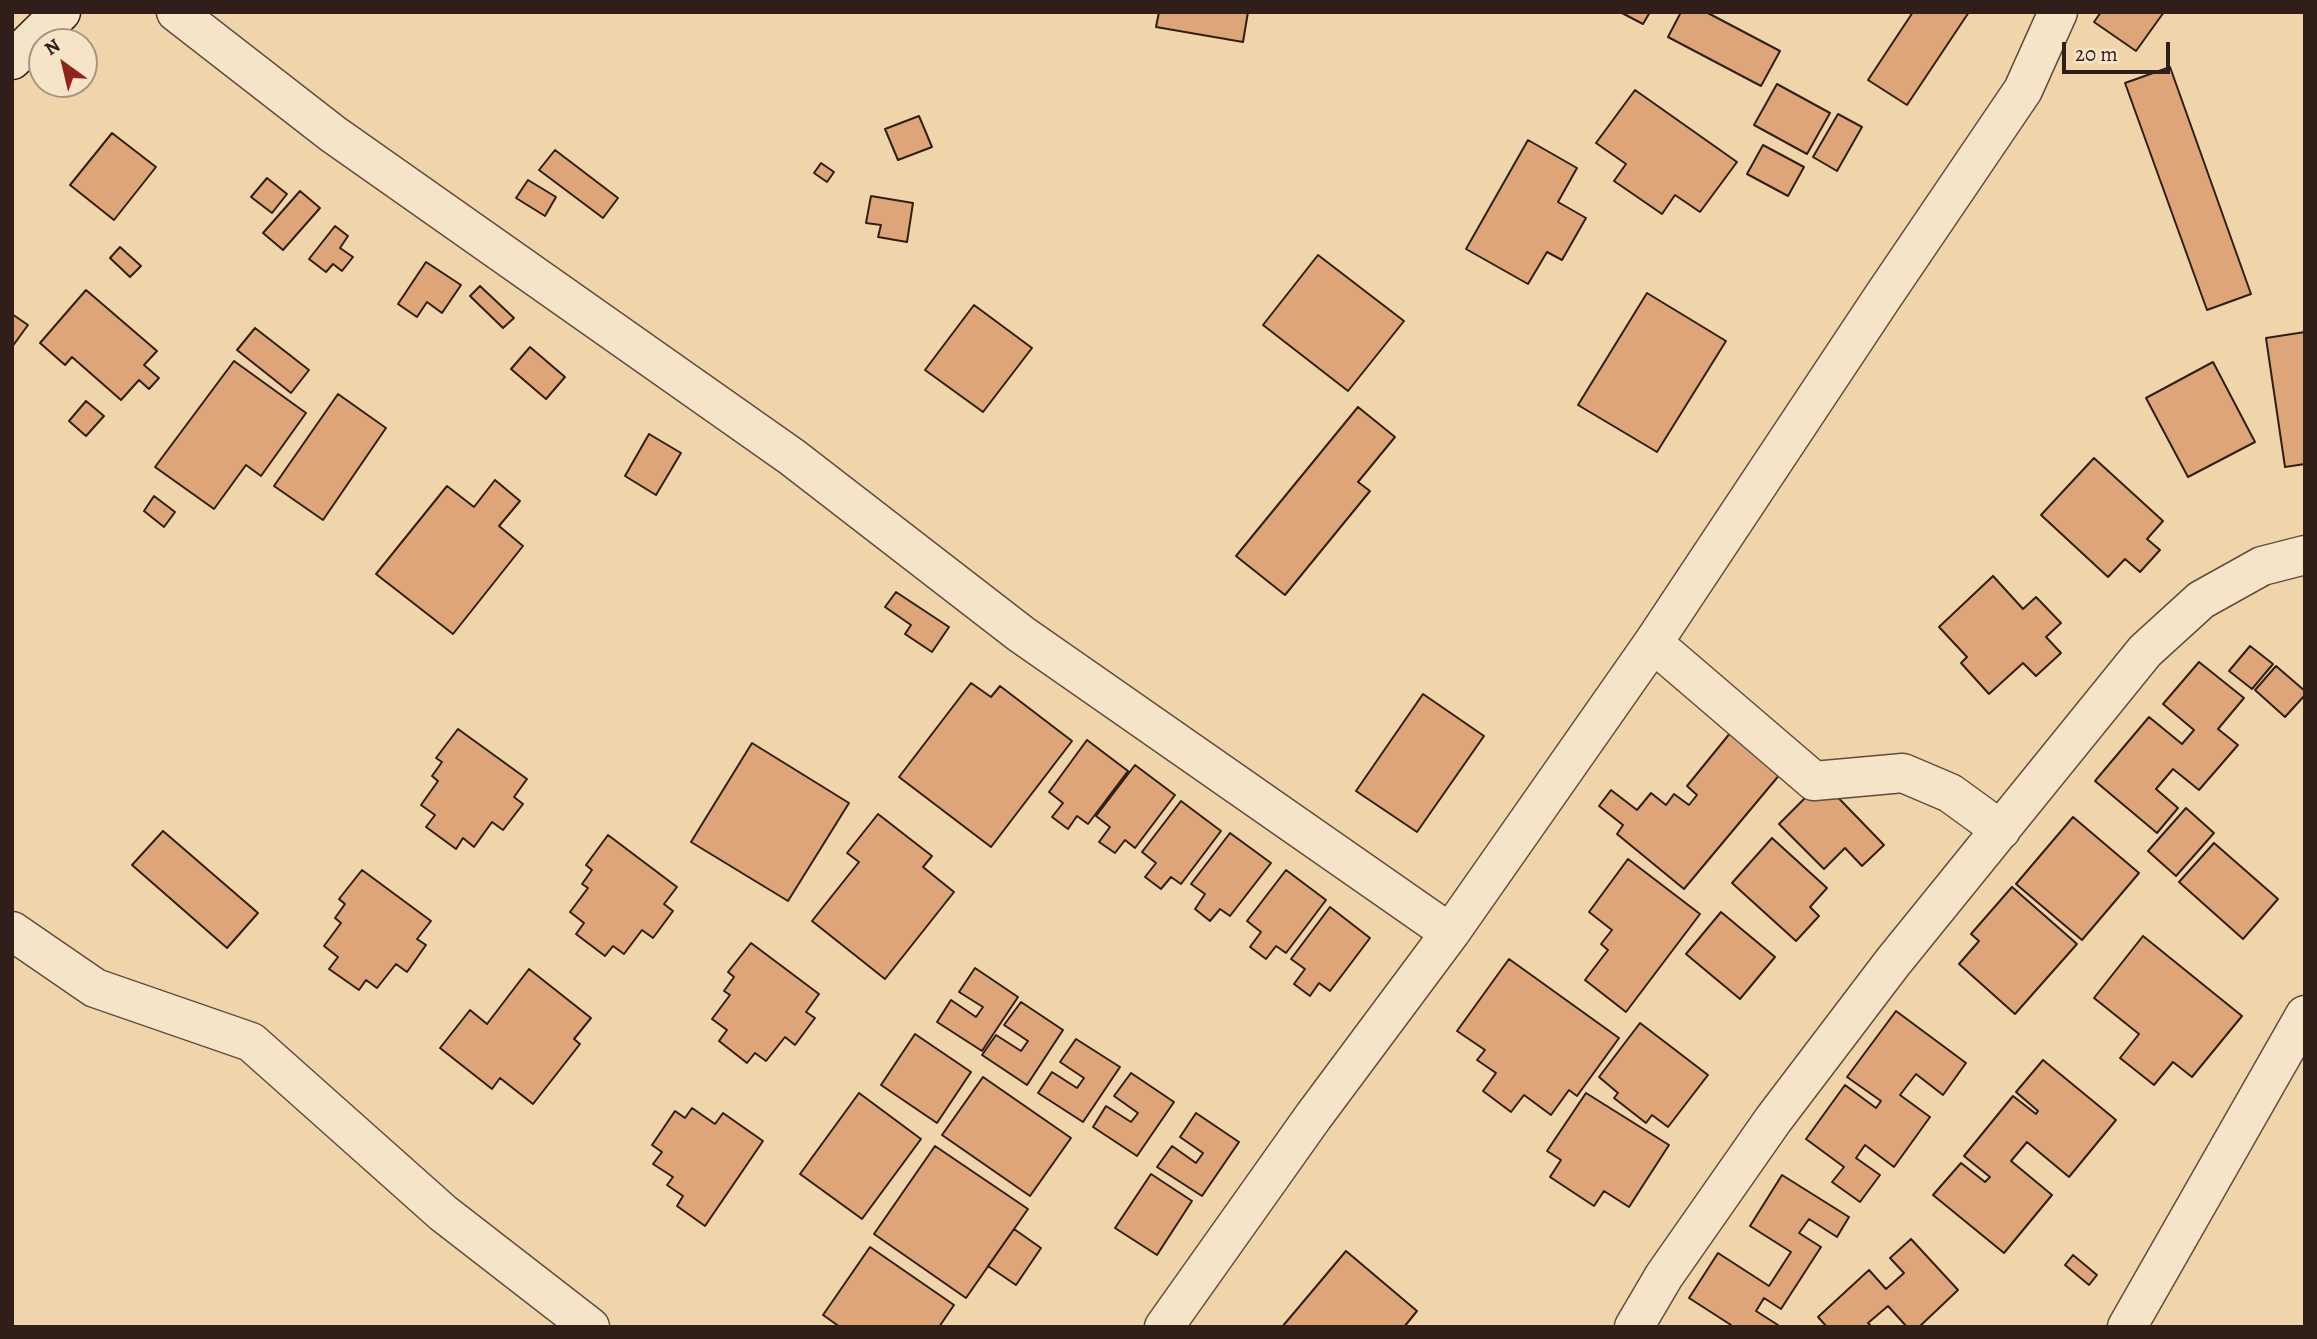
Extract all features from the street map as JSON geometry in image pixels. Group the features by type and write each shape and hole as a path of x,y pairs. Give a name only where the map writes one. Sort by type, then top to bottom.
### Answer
{"street":[{"path":"12,60 61,12"},
{"path":"176,12 332,134 792,457 1021,634 1450,933"},
{"path":"1164,1327 1313,1117 1450,933 1653,643 2023,90 2058,12"},
{"path":"1633,1327 1664,1276 1773,1120 1893,962 2145,651 2201,600 2262,566 2305,555"},
{"path":"1653,643 1814,781 1903,773 1950,793 2001,830"},
{"path":"12,931 95,988 251,1042 443,1213 590,1327"},
{"path":"2134,1322 2301,1032"}],"building":[{"path":"1159,12 1248,12 1243,42 1156,27"},
{"path":"1620,12 1650,12 1643,24"},
{"path":"1681,12 1706,12 1780,51 1761,86 1668,37"},
{"path":"1913,12 1969,12 1907,105 1868,80"},
{"path":"2101,12 2164,12 2136,51 2094,22"},
{"path":"2170,67 2251,294 2207,310 2125,83"},
{"path":"1777,84 1830,113 1807,154 1754,125"},
{"path":"1635,90 1737,162 1700,212 1675,195 1662,214 1614,181 1626,164 1596,143"},
{"path":"1838,114 1862,127 1837,171 1813,157"},
{"path":"919,116 932,147 898,160 885,129"},
{"path":"112,133 156,167 114,220 70,185"},
{"path":"1528,140 1577,168 1558,202 1586,218 1562,260 1547,252 1528,284 1466,249"},
{"path":"1763,145 1804,167 1788,196 1747,174"},
{"path":"555,150 618,198 603,218 539,170"},
{"path":"821,163 834,172 827,182 814,173"},
{"path":"267,178 287,194 272,213 251,197"},
{"path":"528,180 556,197 545,216 516,198"},
{"path":"300,191 320,208 283,250 263,233"},
{"path":"871,196 913,203 907,242 878,237 881,225 866,223"},
{"path":"335,226 348,236 340,248 353,257 342,271 333,264 326,272 309,259"},
{"path":"120,247 141,266 130,277 110,258"},
{"path":"1318,255 1404,321 1348,391 1263,325"},
{"path":"426,262 461,285 442,313 427,302 417,317 398,304"},
{"path":"480,286 514,318 503,328 470,296"},
{"path":"86,290 157,351 144,365 159,378 149,389 139,380 121,400 72,357 65,365 40,343"},
{"path":"1647,293 1726,341 1657,452 1578,405"},
{"path":"974,305 1032,348 983,412 925,370"},
{"path":"12,314 28,325 12,347"},
{"path":"255,328 309,370 291,393 237,350"},
{"path":"2305,332 2305,464 2285,467 2266,338"},
{"path":"530,347 565,377 546,399 511,369"},
{"path":"234,361 306,413 261,476 246,465 214,509 155,467"},
{"path":"2213,362 2255,442 2188,477 2146,398"},
{"path":"338,394 386,428 323,520 274,486"},
{"path":"86,401 104,416 86,436 69,421"},
{"path":"1358,407 1395,437 1358,482 1370,491 1285,595 1236,556"},
{"path":"649,434 681,453 656,495 625,476"},
{"path":"2094,458 2163,521 2147,539 2160,550 2140,572 2125,559 2108,577 2041,515"},
{"path":"495,480 520,501 499,526 523,546 453,634 376,574 447,486 474,507"},
{"path":"154,496 175,512 164,527 144,511"},
{"path":"1993,576 2023,609 2036,597 2061,623 2046,637 2061,653 2036,676 2023,663 1989,694 1961,663 1967,657 1939,627"},
{"path":"896,592 949,627 932,652 905,634 911,625 885,607"},
{"path":"2250,646 2273,664 2252,689 2229,671"},
{"path":"2199,662 2244,698 2218,729 2238,745 2199,790 2173,769 2156,789 2178,808 2157,833 2095,781 2149,717 2182,744 2194,730 2163,704"},
{"path":"2276,666 2305,691 2305,695 2285,717 2255,690"},
{"path":"971,683 991,697 1000,686 1072,741 991,847 899,777"},
{"path":"1423,694 1484,736 1417,832 1356,791"},
{"path":"458,729 527,779 514,797 523,804 503,830 492,822 474,847 463,838 456,849 426,827 435,815 421,805 438,781 432,776 442,762 436,758"},
{"path":"1731,732 1781,773 1684,889 1617,834 1623,825 1599,806 1611,790 1637,810 1651,793 1666,805 1674,794 1689,805 1697,795 1687,786"},
{"path":"1087,740 1128,771 1088,824 1077,816 1068,829 1052,817 1063,803 1049,792"},
{"path":"752,743 849,803 788,901 691,842"},
{"path":"1135,765 1175,795 1135,848 1125,840 1115,853 1099,842 1110,827 1096,816"},
{"path":"1822,781 1884,845 1862,866 1845,848 1824,869 1779,824"},
{"path":"1181,801 1221,831 1181,884 1171,877 1161,889 1145,877 1156,863 1142,852"},
{"path":"2186,808 2214,833 2176,876 2148,851"},
{"path":"878,814 932,856 923,867 954,892 885,979 812,921 859,862 847,853"},
{"path":"2073,817 2139,873 2082,940 2016,884"},
{"path":"163,831 258,913 227,948 132,865"},
{"path":"1230,833 1271,863 1230,916 1220,909 1210,921 1195,909 1205,894 1191,884"},
{"path":"608,835 677,887 664,904 673,911 653,938 642,930 624,954 613,946 605,956 576,934 584,923 570,912 588,888 582,884 592,870 586,865"},
{"path":"1772,838 1827,888 1810,907 1819,916 1796,941 1732,883"},
{"path":"2214,843 2278,899 2243,939 2179,882"},
{"path":"1628,859 1700,914 1626,1012 1585,980 1608,950 1601,944 1612,930 1589,912"},
{"path":"362,870 431,921 417,939 426,945 407,972 396,964 377,988 366,980 359,990 329,969 338,957 324,946 341,923 335,918 345,904 339,899"},
{"path":"1286,870 1326,900 1286,953 1276,946 1266,959 1250,947 1261,932 1247,921"},
{"path":"2012,887 2077,944 2015,1014 1959,964 1979,941 1971,934"},
{"path":"1330,907 1370,938 1330,991 1319,983 1310,996 1294,984 1305,969 1291,959"},
{"path":"1721,912 1775,957 1740,999 1686,954"},
{"path":"2143,936 2242,1016 2192,1077 2173,1062 2154,1085 2120,1058 2139,1034 2094,998"},
{"path":"751,943 819,994 806,1012 815,1018 795,1045 785,1037 766,1061 755,1053 747,1063 719,1041 727,1030 712,1019 730,995 724,991 734,977 728,972"},
{"path":"1509,959 1619,1038 1577,1096 1569,1090 1551,1115 1524,1095 1511,1112 1483,1091 1496,1073 1477,1060 1485,1050 1457,1031"},
{"path":"975,968 1018,997 982,1051 937,1022 951,1000 976,1017 983,1007 959,992"},
{"path":"529,969 591,1018 574,1039 580,1044 533,1104 500,1078 492,1089 440,1048 470,1010 487,1024"},
{"path":"1021,1002 1063,1030 1027,1085 982,1055 996,1035 1021,1051 1028,1041 1004,1025"},
{"path":"1896,1011 1966,1063 1943,1095 1916,1074 1900,1095 1930,1117 1894,1167 1865,1145 1856,1158 1880,1175 1860,1202 1832,1182 1844,1167 1806,1139 1845,1085 1876,1108 1881,1101 1847,1077"},
{"path":"1640,1023 1708,1075 1668,1127 1652,1115 1646,1123 1614,1098 1618,1093 1599,1077"},
{"path":"915,1034 971,1072 937,1123 881,1085"},
{"path":"1076,1039 1120,1067 1083,1122 1038,1093 1052,1072 1077,1088 1084,1078 1060,1062"},
{"path":"2043,1060 2116,1120 2069,1177 2027,1142 2011,1161 2052,1195 2004,1253 1933,1195 1961,1163 1985,1182 1990,1177 1964,1156 2013,1096 2036,1114 2038,1111 2016,1092"},
{"path":"1131,1073 1174,1102 1137,1156 1093,1127 1106,1106 1131,1122 1138,1113 1114,1096"},
{"path":"983,1077 1071,1138 1030,1196 942,1135"},
{"path":"859,1093 921,1139 862,1219 800,1174"},
{"path":"1586,1093 1669,1145 1629,1207 1604,1191 1594,1206 1550,1177 1561,1160 1547,1151"},
{"path":"692,1108 715,1124 723,1113 763,1141 705,1226 677,1206 683,1196 667,1185 673,1177 653,1164 662,1152 652,1145 675,1111 685,1118"},
{"path":"1196,1113 1239,1142 1202,1196 1157,1167 1172,1146 1196,1163 1203,1153 1180,1137"},
{"path":"935,1146 1028,1209 966,1298 874,1234"},
{"path":"1151,1174 1192,1201 1157,1255 1115,1228"},
{"path":"1782,1175 1849,1217 1837,1237 1809,1219 1799,1233 1821,1247 1781,1309 1764,1298 1756,1311 1778,1325 1777,1327 1730,1327 1731,1325 1689,1298 1718,1253 1769,1286 1791,1252 1750,1226"},
{"path":"1014,1229 1041,1248 1016,1285 988,1266"},
{"path":"1911,1239 1958,1290 1919,1327 1907,1327 1888,1306 1868,1323 1872,1327 1827,1327 1818,1317 1869,1270 1886,1289 1904,1273 1890,1258"},
{"path":"870,1247 954,1305 939,1327 840,1327 823,1315"},
{"path":"1346,1251 1417,1311 1404,1327 1282,1327"},
{"path":"2073,1255 2097,1275 2089,1285 2065,1265"}]}
